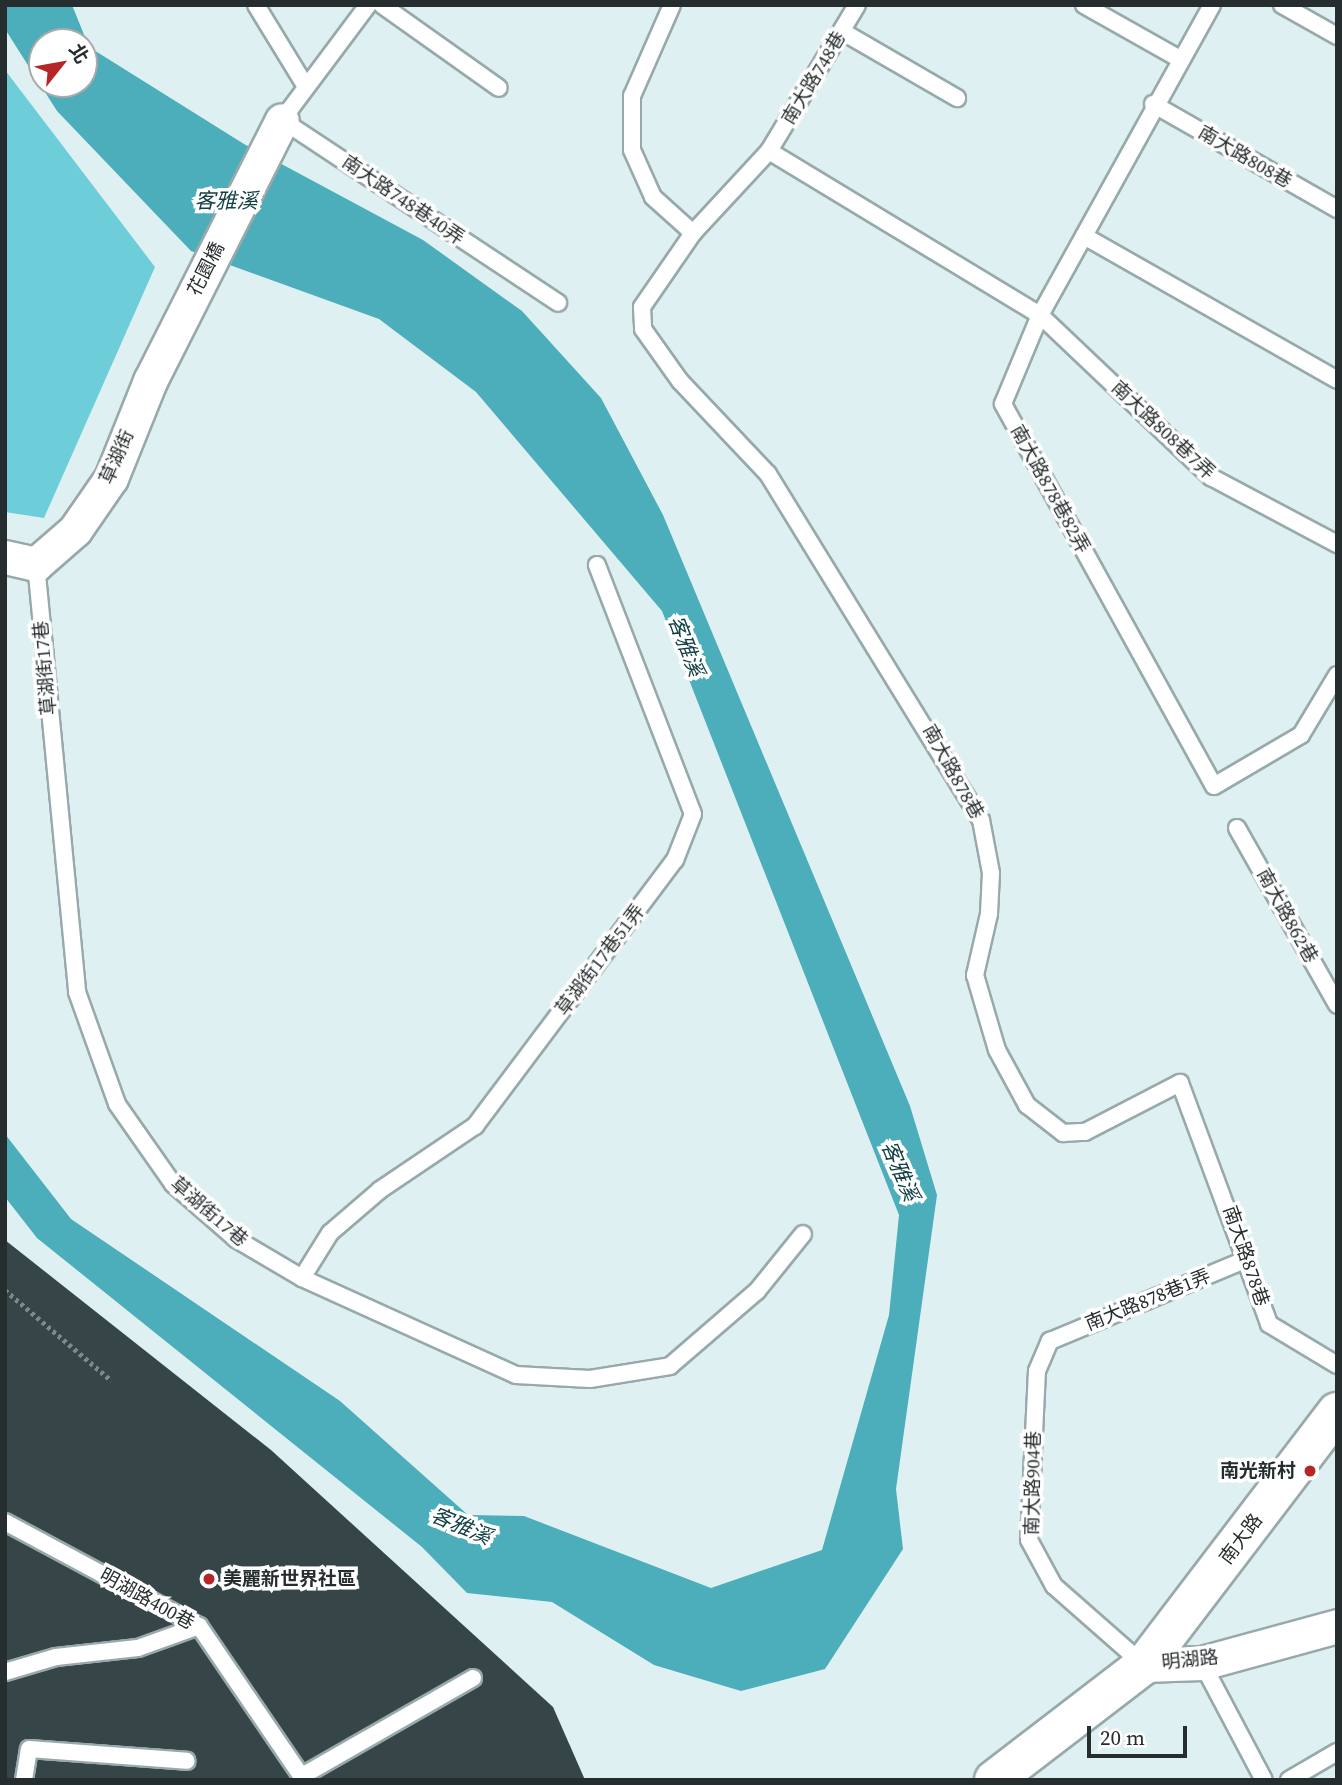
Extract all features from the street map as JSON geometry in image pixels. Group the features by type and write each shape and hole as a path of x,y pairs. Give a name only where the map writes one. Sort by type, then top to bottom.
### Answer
{"main road":[{"name":"南大路","path":"1144,1665 1337,1412"},
{"name":"明湖路","path":"994,1780 1144,1665"}],"street":[{"name":"花園橋","path":"187,306 282,120"},
{"name":"草湖街","path":"21,560 75,530 111,478 187,306"},
{"name":"明湖路","path":"1144,1665 1202,1663 1337,1626"}],"lane":[{"path":"256,5 306,87"},
{"path":"282,120 368,5"},
{"path":"382,5 499,88"},
{"path":"673,5 632,96 632,150 653,197 693,233"},
{"name":"南大路748巷","path":"769,151 857,5"},
{"path":"1084,5 1180,59"},
{"path":"769,151 1040,315 1153,104 1212,5"},
{"path":"1282,5 1337,36"},
{"path":"843,32 957,99"},
{"name":"南大路808巷","path":"1153,104 1337,209"},
{"name":"南大路748巷40弄","path":"282,120 558,303"},
{"name":"南大路878巷","path":"769,151 693,233 642,307 643,329 680,381 768,474 981,820 991,873 989,914 975,975 1009,1072 1027,1105 1063,1133 1085,1132 1180,1083 1269,1324 1337,1365"},
{"path":"1084,236 1337,380"},
{"name":"南大路808巷7弄","path":"1040,315 1211,477 1337,544"},
{"name":"南大路878巷82弄","path":"1040,315 1003,404 1214,786 1301,735 1335,683"},
{"name":"草湖街17巷","path":"21,560 77,992 117,1104 173,1185 236,1239 302,1278 516,1375 590,1379 670,1366 757,1291 803,1234"},
{"name":"草湖街17巷51弄","path":"302,1278 330,1233 360,1207 475,1126 675,860 693,814 597,565"},
{"name":"南大路862巷","path":"1237,828 1337,1005"},
{"name":"南大路878巷1弄","path":"1049,1341 1247,1259"},
{"name":"南大路904巷","path":"1049,1341 1037,1371 1029,1540 1054,1586 1144,1665"},
{"name":"明湖路400巷","path":"5,1522 199,1626 303,1778"},
{"path":"5,1672 56,1657 138,1647 199,1626"},
{"path":"1202,1663 1264,1780"},
{"path":"303,1778 473,1678"},
{"path":"24,1780 29,1749 187,1761"},
{"path":"1289,1780 1337,1752"}],"path":[{"path":"5,1290 112,1381"}],"shaded area":[{"path":"5,70 155,267 44,518 5,512"}],"water":[{"name":"客雅溪","path":"5,5 72,5 81,28 28,28 28,65 5,29"},
{"name":"客雅溪","path":"98,53 244,144 423,240 522,311 601,398 663,515 910,1106 937,1195 896,1489 903,1549 825,1669 741,1691 654,1665 552,1602 467,1593 422,1547 37,1238 5,1197 5,1134 71,1219 340,1401 468,1515 524,1516 711,1588 822,1550 889,1315 899,1215 662,611 476,392 379,319 191,251 57,111 49,98 98,98"}],"building":[{"name":"美麗新世界社區","path":"5,1240 271,1450 553,1707 585,1780 5,1780"}],"place":[{"name":"南光新村","path":"1310,1471"},
{"name":"美麗新世界社區","path":"209,1579"}]}
